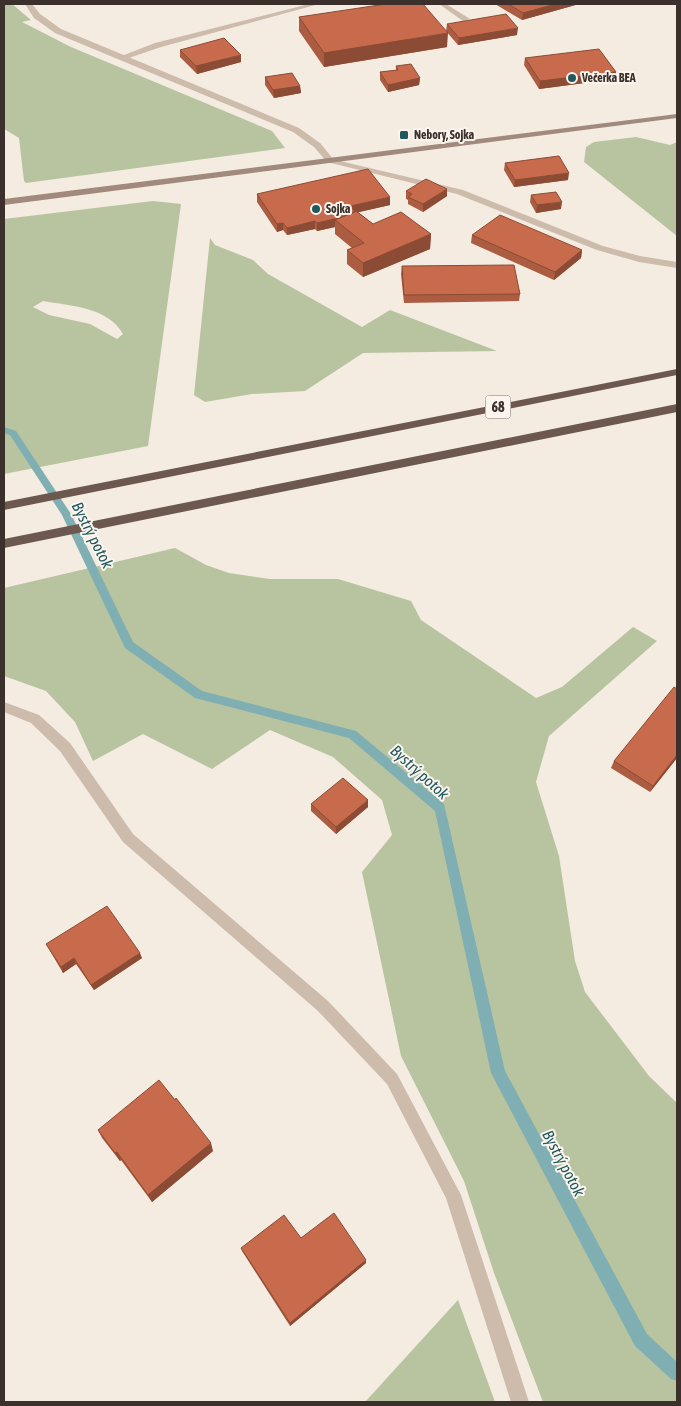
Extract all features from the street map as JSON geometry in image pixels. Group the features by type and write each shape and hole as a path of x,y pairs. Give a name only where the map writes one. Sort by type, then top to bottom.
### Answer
{"highway":[{"name":"68","path":"4,506 677,372"},
{"name":"68","path":"4,544 677,408"}],"main road":[{"path":"4,202 677,116"}],"street":[{"path":"29,4 37,16 58,31 296,130 317,145 330,160 460,192 600,248 639,259 677,265"},
{"path":"123,57 158,45 316,4"},
{"path":"442,4 466,19"},
{"path":"4,707 35,719 65,747 128,838 323,1006 392,1078 453,1195 520,1402"}],"green space":[{"path":"4,4 12,4 31,20 22,22 71,47 272,131 285,148 26,183 24,181 19,138 4,129"},
{"path":"636,137 670,145 677,142 677,236 584,162 586,147 594,142"},
{"path":"153,201 181,204 148,446 4,474 4,219","holes":["43,301 88,309 98,313 108,318 123,334 117,339 90,324 49,315 33,307"]},
{"path":"210,238 215,245 253,260 268,274 362,327 390,310 497,351 363,353 305,391 252,394 205,402 194,395"},
{"path":"175,548 206,565 229,573 270,579 338,579 411,601 421,620 536,698 562,687 633,627 657,641 549,736 536,782 559,856 575,961 585,992 649,1076 677,1103 677,1402 543,1402 494,1273 464,1181 401,1056 362,872 392,835 382,800 333,757 270,730 212,769 143,734 93,761 75,722 46,691 4,676 4,588"},
{"path":"458,1300 495,1402 365,1402"}],"building":[{"path":"386,4 423,4 448,33 324,53 299,17"},
{"path":"508,4 556,4 523,13"},
{"path":"506,14 518,28 459,38 447,24"},
{"path":"224,38 241,55 196,66 180,50"},
{"path":"599,49 616,72 540,81 525,58"},
{"path":"411,64 420,78 388,85 380,72 398,70 396,66"},
{"path":"292,73 300,86 273,90 265,77"},
{"path":"559,156 569,173 515,180 505,163"},
{"name":"Sojka","path":"368,169 390,197 351,206 355,212 317,223 315,221 287,228 283,223 277,224 257,194"},
{"path":"426,179 447,189 423,204 408,197 412,194 406,191"},
{"path":"556,192 562,202 537,205 531,195"},
{"path":"356,211 373,224 401,212 431,234 363,263 347,250 364,243 335,220"},
{"path":"500,215 582,250 555,272 472,235"},
{"path":"514,265 520,294 404,295 402,266"},
{"path":"674,687 677,689 677,755 653,786 614,761"},
{"path":"343,778 368,800 336,827 311,804"},
{"path":"107,906 140,953 91,985 74,958 61,967 46,944"},
{"path":"159,1080 175,1100 176,1098 211,1143 148,1195 117,1152 115,1153 98,1130"},
{"path":"334,1213 366,1260 290,1323 241,1248 284,1215 301,1238"}],"waterway":[{"name":"Bystrý potok","path":"4,430 13,433 66,514 129,645 199,695 352,734 440,808 498,1073 641,1340 677,1373"}],"place":[{"name":"Večerka BEA","path":"572,78"},
{"name":"Nebory, Sojka","path":"404,135"},
{"name":"Sojka","path":"316,209"}]}
